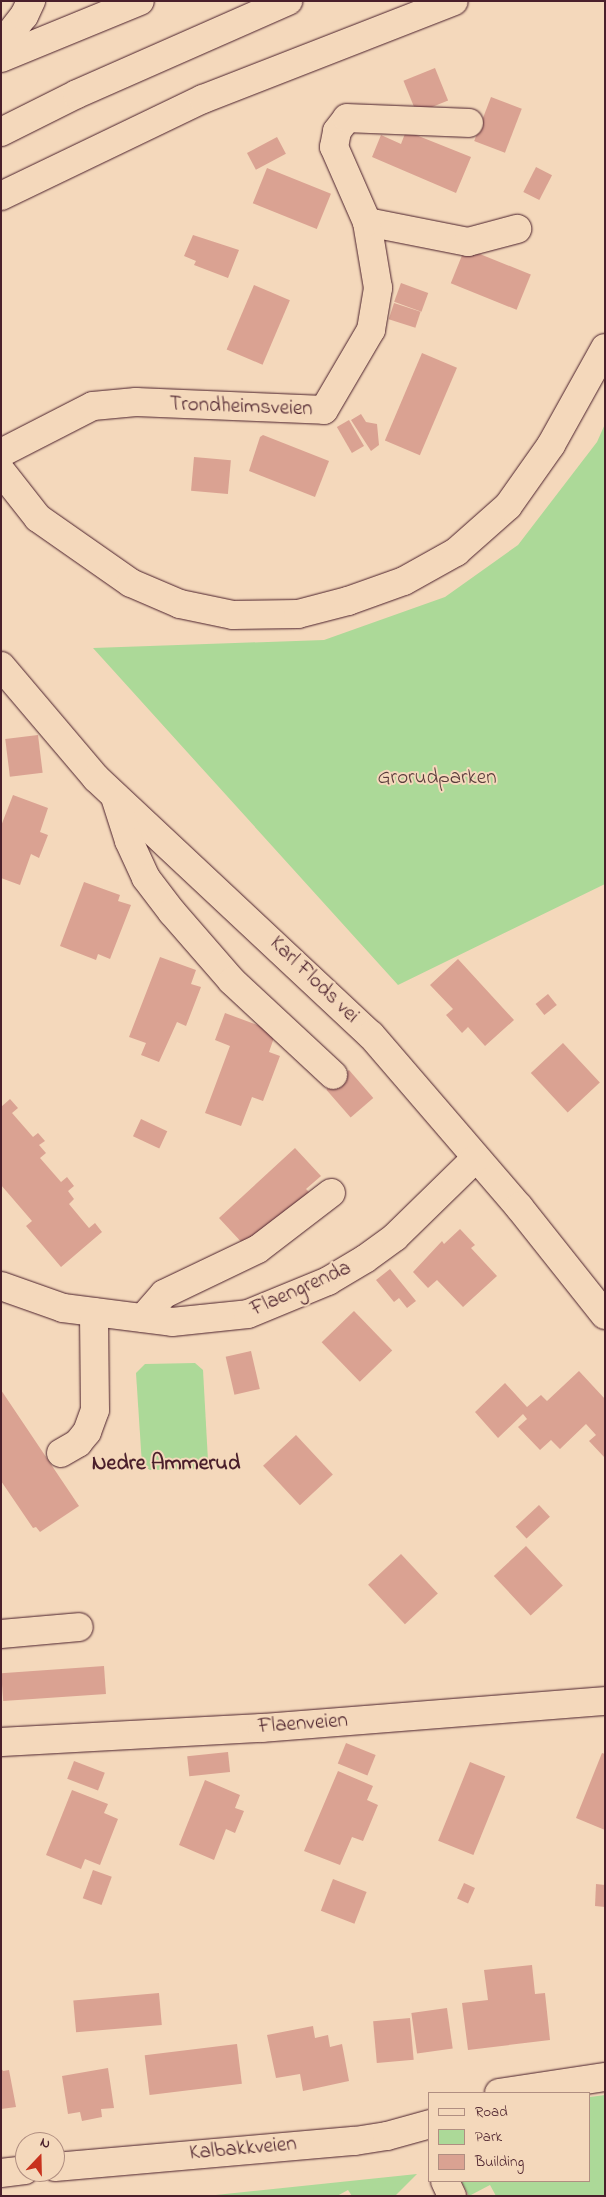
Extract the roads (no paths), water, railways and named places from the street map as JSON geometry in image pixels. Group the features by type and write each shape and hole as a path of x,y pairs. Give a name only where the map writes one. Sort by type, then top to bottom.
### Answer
{"main road":[{"path":"1,45 24,16 31,1"},
{"path":"1,58 140,1"},
{"path":"1,132 120,74 288,1"},
{"path":"5,198 203,99 454,1"},
{"name":"Trondheimsveien","path":"1,453 93,406 136,402 324,410 371,330 378,288 367,222 334,147 337,131 347,118 469,123"},
{"path":"367,222 468,242 517,229"},
{"path":"1,471 38,518 131,583 180,604 233,615 298,614 348,601 404,581 456,552 508,506 551,445 605,348"},
{"name":"Karl Flods vei","path":"1,666 81,761 115,795 371,1034 475,1158 519,1207 605,1315"},
{"path":"115,795 129,841 146,878 172,912 232,980 334,1075"},
{"name":"Flaengrenda","path":"1,1286 32,1300 94,1312 172,1322 248,1314 328,1281 395,1237 475,1158"},
{"path":"143,1318 164,1294 258,1249 331,1193"},
{"path":"61,1453 78,1443 87,1432 95,1410 94,1312"},
{"path":"1,1634 79,1628"},
{"name":"Flaenveien","path":"1,1742 262,1728 605,1701"},
{"path":"506,2092 605,2077"},
{"name":"Kalbakkveien","path":"65,2165 355,2141 427,2133"},
{"path":"1,2173 15,2171"},
{"path":"445,2182 452,2196"}],"district":[{"name":"Nedre Ammerud","path":"166,1465"}],"park label":[{"name":"Grorudparken","path":"437,778"}]}
